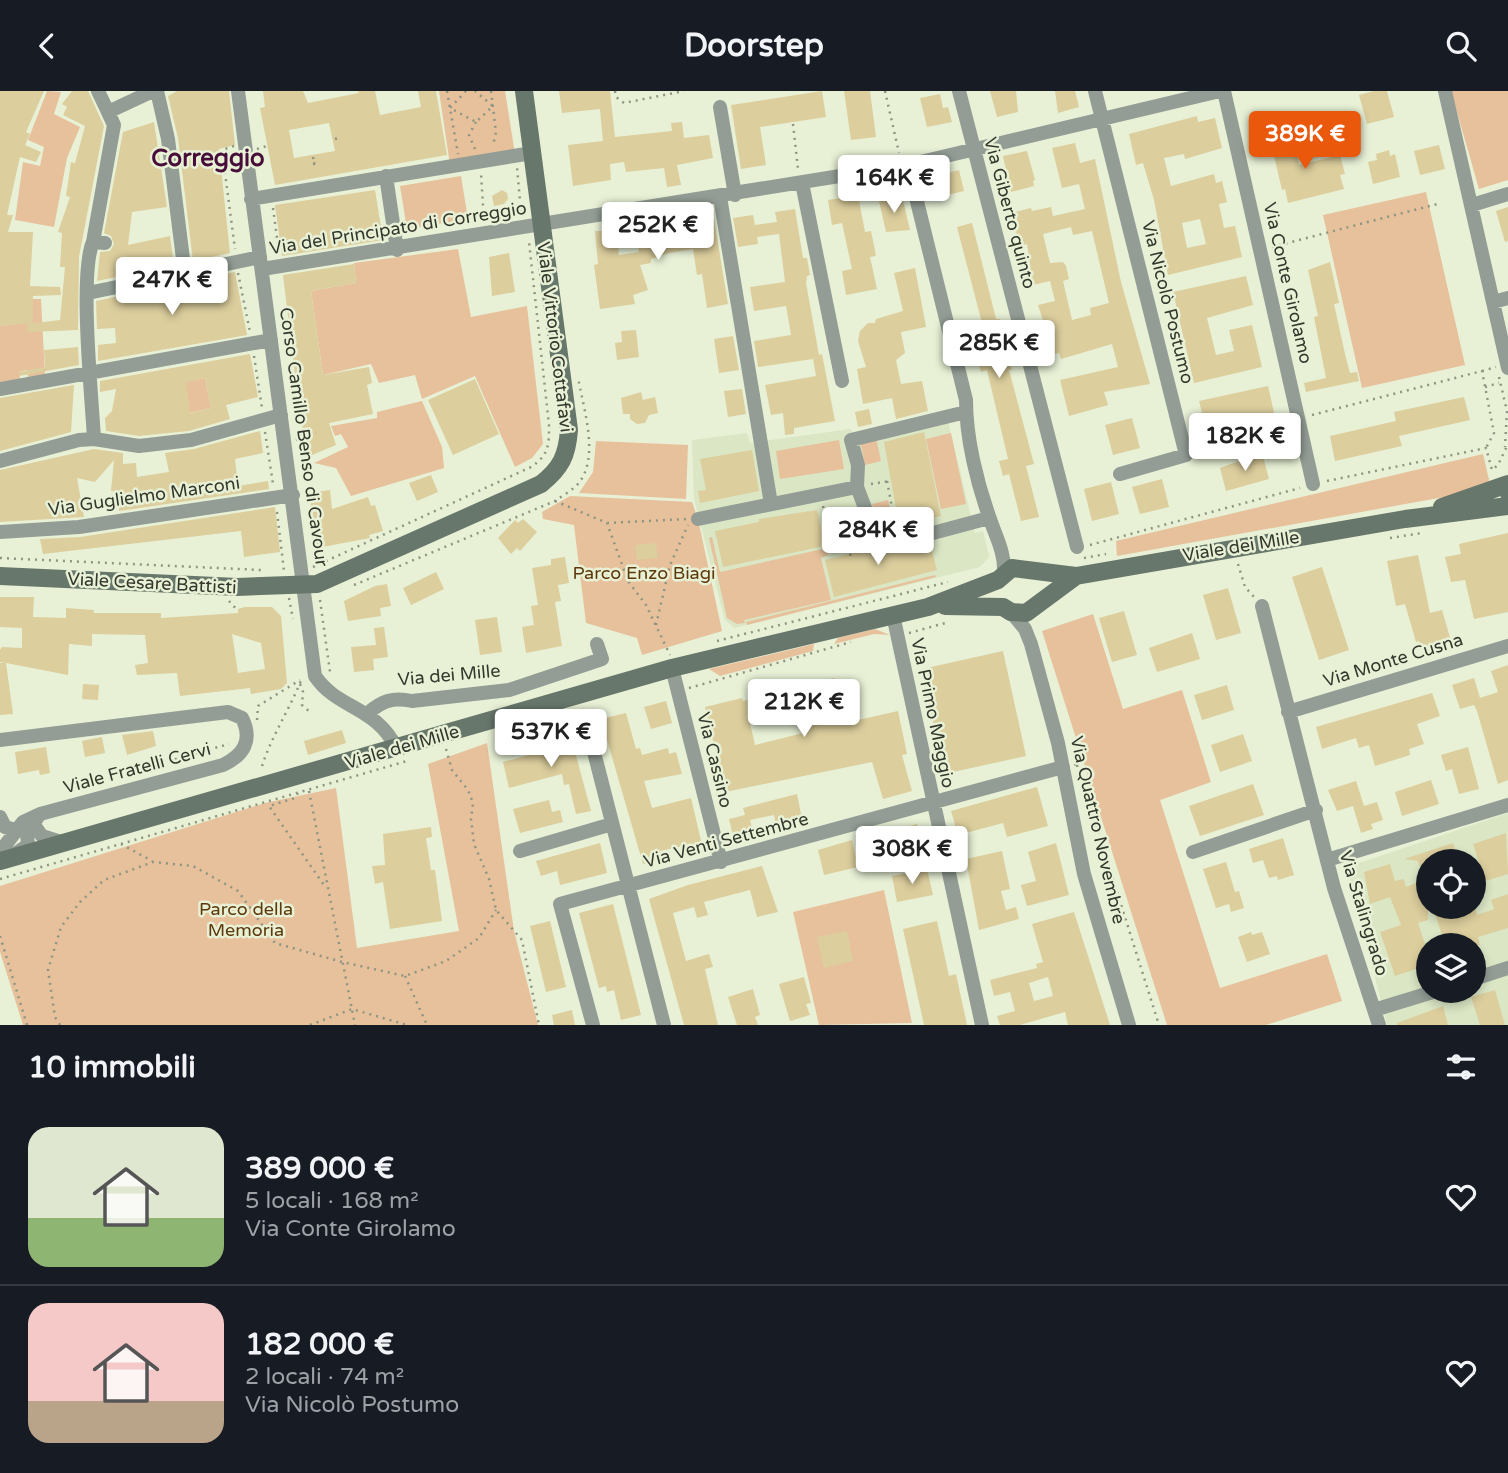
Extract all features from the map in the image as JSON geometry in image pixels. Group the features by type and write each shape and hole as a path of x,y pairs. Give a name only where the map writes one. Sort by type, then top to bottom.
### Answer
{"main road":[{"name":"Viale Vittorio Cottafavi","path":"303,577 317,584 541,484 566,457 569,430 542,233 524,155 524,91"},
{"name":"Viale dei Mille","path":"1405,519 1508,484 1508,492"},
{"name":"Viale dei Mille","path":"0,860 402,755 671,661 928,607 1019,567 1076,576 1405,519 1508,506"},
{"path":"1032,571 1042,583 1037,604"},
{"name":"Viale Cesare Battisti","path":"0,576 237,587 303,577"},
{"path":"1001,576 996,594 1007,610"},
{"name":"Viale dei Mille","path":"928,607 1007,610 1037,604 1076,576"}],"street":[{"path":"94,439 88,293 114,125 98,91"},
{"path":"108,112 155,91 168,139 186,275"},
{"name":"Corso Camillo Benso di Cavour","path":"238,91 316,676 326,692 368,713 383,726 402,755"},
{"name":"Via Giberto quinto","path":"959,91 1077,547"},
{"name":"Via Nicolò Postumo","path":"1095,91 1186,455"},
{"name":"Via del Principato di Correggio","path":"88,293 261,263 542,233 801,179 973,149 1222,91"},
{"name":"Via Conte Girolamo","path":"1222,91 1313,484"},
{"path":"1445,91 1493,302 1502,367"},
{"path":"720,107 727,196 771,504"},
{"path":"251,199 524,155"},
{"path":"905,162 966,400 965,421 989,518 1002,552 1001,576"},
{"path":"386,176 397,250"},
{"path":"801,179 842,381"},
{"path":"1472,205 1508,194"},
{"path":"1493,302 1508,298"},
{"path":"0,389 271,340"},
{"path":"966,412 851,440 877,539 897,535 918,537 989,518"},
{"path":"0,461 79,440 94,439 139,446 191,440 281,415"},
{"path":"1119,474 1186,455"},
{"path":"698,519 864,485"},
{"name":"Via Guglielmo Marconi","path":"0,532 79,527 293,495"},
{"name":"Via Quattro Novembre","path":"1031,644 1037,604"},
{"name":"Via Stalingrado","path":"1262,606 1327,860 1379,1025"},
{"name":"Via Quattro Novembre","path":"1007,610 1025,629 1070,766 1084,874 1129,1025"},
{"name":"Via Primo Maggio","path":"893,614 982,1025"},
{"name":"Via dei Mille","path":"368,713 382,701 399,698 412,701 509,690 601,659 597,644"},
{"name":"Via Monte Cusna","path":"1288,712 1508,646"},
{"name":"Via Cassino","path":"671,661 721,862"},
{"name":"Viale Fratelli Cervi","path":"0,740 228,712 242,718 247,740 241,755 223,765 23,822 0,852"},
{"path":"586,717 664,1025"},
{"name":"Via Venti Settembre","path":"593,1025 560,904 1070,766"},
{"path":"1327,860 1508,805"},
{"path":"1193,852 1316,810"},
{"path":"38,816 34,825 42,836 53,842 66,843"},
{"path":"0,860 16,854 28,845 27,833 38,816"},
{"path":"0,817 5,827 15,830"},
{"path":"520,851 612,824"},
{"path":"1486,975 1508,968"},
{"path":"1374,1010 1416,997"}],"path":[{"path":"447,91 460,164"},
{"path":"450,108 466,91"},
{"path":"475,91 493,106"},
{"path":"491,91 493,106 496,139 489,159 472,146 469,135 476,122 493,106"},
{"path":"615,91 616,97 624,103 684,91"},
{"path":"885,91 905,162"},
{"path":"450,108 476,122"},
{"path":"793,124 801,179"},
{"path":"254,149 267,146"},
{"path":"509,223 521,212 524,155"},
{"path":"434,227 489,216 483,205 480,176 487,167 474,170"},
{"path":"272,202 281,261"},
{"path":"1260,250 1441,203"},
{"path":"0,558 284,571 303,577 313,567 531,467 543,459 550,447 526,242 542,233"},
{"path":"1494,359 1502,367"},
{"path":"1186,455 1502,367"},
{"path":"1502,367 1500,383 1507,411 1505,450"},
{"path":"1482,371 1494,433 1486,448 1492,470 1508,444"},
{"path":"344,589 555,501 577,485 588,468 588,439 578,373"},
{"path":"1485,387 1500,383"},
{"path":"296,440 316,433"},
{"path":"1077,547 1313,484 1486,448"},
{"path":"864,485 888,481 894,515"},
{"path":"820,493 833,550 877,539"},
{"path":"555,501 607,523 690,519 670,565 656,626"},
{"path":"607,523 628,581 646,605 671,661 681,651"},
{"path":"822,532 828,530"},
{"path":"1380,540 1432,532"},
{"path":"848,547 852,560"},
{"path":"1237,561 1245,587 1262,606"},
{"path":"716,641 958,580"},
{"path":"226,599 238,611"},
{"path":"320,600 331,677"},
{"path":"897,636 956,620"},
{"path":"678,691 860,639"},
{"path":"116,781 136,770 255,738 258,706 302,677 292,705 270,742 262,767"},
{"path":"300,684 303,692 302,705 312,715"},
{"path":"1071,738 1070,766 1159,1025"},
{"path":"446,749 452,770 468,790 473,803 471,819 474,844 489,880 496,910 522,940 539,1025"},
{"path":"0,879 309,790 402,755"},
{"path":"309,790 355,1025"},
{"path":"298,793 295,798 269,806 328,891"},
{"path":"121,844 153,862 193,866 238,891 275,943 405,976 446,961 479,938 496,910"},
{"path":"60,1025 55,1017 48,970 61,926 80,902 104,880 153,862"},
{"path":"0,936 27,1025"},
{"path":"405,976 427,1025"},
{"path":"310,1025 352,1009 407,1025"}],"shaded area":[{"path":"947,417 975,533 983,531 989,557 980,567 734,628 725,620 694,499 692,440 747,433 750,443 850,429 854,433"},
{"path":"1508,813 1508,1025 1387,1025 1347,867"}],"green space":[{"path":"47,91 61,92 54,114 80,127 67,158 54,227 15,220 23,162 40,166 44,147 28,140"},
{"path":"439,91 505,91 515,154 450,165"},
{"path":"1451,91 1508,91 1508,180 1479,189"},
{"path":"461,176 468,219 407,229 400,186"},
{"path":"1426,192 1465,365 1362,388 1323,215"},
{"path":"458,249 471,317 527,306 543,444 532,458 515,467 475,376 422,399 415,375 379,383 371,364 323,375 311,291 356,283 354,263"},
{"path":"33,299 41,299 45,376 28,377 27,370 19,372 20,379 0,382 0,326 33,322"},
{"path":"205,378 211,408 171,417 165,386"},
{"path":"422,401 442,447 444,468 351,496 336,468 314,463 348,447 341,434 335,436 331,426 377,418 377,412"},
{"path":"951,433 966,504 941,509 926,439"},
{"path":"876,437 881,461 865,465 860,440"},
{"path":"839,440 844,469 780,479 776,451"},
{"path":"596,441 688,445 686,499 579,493 593,472"},
{"path":"1483,454 1490,484 1461,494 1117,556 1116,541"},
{"name":"Parco Enzo Biagi","path":"570,496 692,502 722,631 642,655 637,638 586,623 574,525 543,519 542,512"},
{"path":"888,500 894,524 878,528 872,504"},
{"path":"712,537 720,572 827,548 828,555 821,558 831,600 744,620 745,623 737,624 727,618 709,538"},
{"path":"935,575 936,577 747,625 746,622"},
{"path":"1093,614 1123,709 1182,690 1211,782 1160,800 1220,988 1327,954 1342,1001 1266,1025 1167,1025 1042,631"},
{"path":"875,629 890,635 874,634 834,644 838,638"},
{"path":"814,644 813,651 720,676 709,669"},
{"name":"Parco della Memoria","path":"487,743 514,931 538,1025 23,1025 0,952 0,886 265,803 336,788 357,948 459,931 428,764"},
{"path":"884,890 912,1023 819,1025 793,912"}],"building":[{"path":"0,91 44,91 26,132 30,134 25,145 41,152 36,162 20,157 7,215 13,215 8,232 33,232 30,286 60,287 61,295 33,296 33,323 0,326"},
{"path":"72,91 88,91 104,126 79,257 78,330 28,332 27,324 60,320 65,267 60,267 62,233 58,232 70,197 66,196 71,162 75,163 85,126 63,115 67,107 62,104"},
{"path":"177,91 229,91 235,145 219,149 230,253 193,261 178,138 168,96"},
{"path":"263,91 303,91 308,103 359,93 358,91 375,91 380,115 421,107 418,91 436,91 447,155 275,185 260,108 265,107","holes":["329,123 335,151 294,158 289,130"]},
{"path":"559,91 610,91 615,137 672,131 671,123 682,122 684,138 709,135 713,158 677,165 681,185 667,187 664,168 626,172 624,162 610,164 611,180 573,186 568,145 603,141 600,109 562,113"},
{"path":"822,91 826,117 760,127 766,165 741,169 731,105"},
{"path":"844,91 870,91 876,137 851,140"},
{"path":"990,91 1016,91 1018,112 997,117"},
{"path":"1055,91 1075,91 1079,107 1058,113"},
{"path":"1387,91 1394,117 1367,124 1359,95"},
{"path":"940,94 943,108 948,107 952,122 927,127 920,98"},
{"path":"1197,116 1198,122 1215,118 1222,148 1185,159 1184,154 1164,158 1171,186 1214,174 1216,183 1222,181 1227,202 1219,204 1224,228 1235,226 1242,257 1168,275 1154,200 1143,163 1136,165 1129,134","holes":["1200,219 1206,244 1187,248 1182,223"]},
{"path":"1340,116 1344,130 1330,133 1327,120"},
{"path":"154,122 167,207 132,212 128,245 170,236 174,265 97,281 100,252 110,251 114,244 111,236 104,233 123,132"},
{"path":"1291,130 1299,165 1340,155 1345,174 1340,175 1344,189 1288,203 1285,189 1282,190 1270,139 1274,139 1273,134"},
{"path":"1075,143 1080,163 1095,159 1121,282 1150,384 1104,392 1108,405 1069,416 1060,380 1118,367 1112,344 1061,359 1059,353 1054,354 1038,305 1055,301 1050,281 1033,285 1027,244 1019,246 1013,221 1017,220 1015,212 1051,207 1053,216 1085,209 1079,184 1062,188 1052,148","holes":["1071,227 1073,235 1092,231 1109,303 1090,308 1091,315 1072,320 1063,281 1069,279 1066,266 1063,262 1050,263 1043,234"]},
{"path":"1439,145 1445,169 1420,175 1414,151"},
{"path":"1389,150 1390,156 1395,154 1400,177 1373,184 1368,162 1377,160 1376,154"},
{"path":"1027,151 1035,180 1034,186 1011,192 1003,156"},
{"path":"959,170 964,191 940,197 935,176"},
{"path":"375,190 383,240 282,256 275,205"},
{"path":"502,190 507,193 508,199 504,204 494,206 492,196"},
{"path":"858,195 865,232 871,231 876,256 870,257 877,289 846,295 842,271 852,269 842,223 832,225 828,200"},
{"path":"902,196 910,230 886,232 879,201"},
{"path":"1508,207 1508,241 1505,242 1496,211"},
{"path":"795,209 803,258 807,258 810,275 807,276 806,283 819,355 822,354 835,421 794,428 794,434 785,435 783,413 771,415 765,385 816,376 813,359 758,367 754,341 791,335 786,306 754,311 750,287 785,282 779,234 757,237 758,244 738,247 733,218 753,215 755,225 777,222 775,212"},
{"path":"714,219 728,304 707,308 702,274 697,275 693,249 669,253 651,259 651,263 640,265 648,290 633,295 635,304 600,309 594,265 598,264 595,231 617,231 619,255 639,252 636,232"},
{"path":"972,223 996,319 1000,319 1003,333 1000,333 1012,370 1009,370 1034,464 1026,466 1039,517 1021,521 1009,474 1003,476 999,461 1008,459 987,370 981,372 967,327 982,323 957,227"},
{"path":"509,253 515,292 492,296 489,257"},
{"path":"1330,262 1339,303 1334,304 1345,354 1350,373 1357,372 1359,381 1306,392 1304,383 1326,378 1314,317 1318,316 1308,270"},
{"path":"354,264 356,283 311,291 323,375 369,367 372,383 367,385 373,414 329,423 336,445 305,458 299,381 296,383 283,275"},
{"path":"915,268 926,327 901,332 905,353 896,360 901,384 922,381 928,411 896,419 892,398 863,404 857,369 866,367 858,341 860,331 868,323 875,323 876,319 903,311 894,273"},
{"path":"235,272 247,335 98,361 98,345 116,343 115,328 97,329 96,301"},
{"path":"1246,276 1253,305 1207,318 1216,355 1234,351 1229,330 1252,325 1262,367 1194,383 1173,292"},
{"path":"636,330 639,357 617,360 615,343 622,342 621,331"},
{"path":"733,336 739,370 719,373 714,339"},
{"path":"78,347 79,365 19,376 19,372 45,367 44,350"},
{"path":"250,354 258,397 226,405 230,419 189,431 139,436 106,431 105,418 112,411 116,389 100,392 100,381","holes":["205,378 211,408 190,413 186,382"]},
{"path":"475,379 499,434 453,455 428,400"},
{"path":"74,385 71,432 0,451 0,398"},
{"path":"1268,386 1275,417 1264,419 1263,414 1238,420 1241,432 1232,435 1229,426 1207,432 1199,401"},
{"path":"742,389 746,414 728,417 724,391"},
{"path":"641,392 643,400 655,397 658,413 649,415 645,423 637,424 630,419 630,414 623,414 621,398"},
{"path":"1464,397 1470,420 1399,436 1402,446 1335,461 1330,436 1396,421 1394,412"},
{"path":"869,409 872,424 858,427 855,412"},
{"path":"1132,418 1140,448 1113,455 1105,425"},
{"path":"260,431 263,453 235,459 238,486 268,481 269,489 119,511 119,492 111,491 114,460 95,482 77,478 84,517 0,522 0,470 94,449 123,453 123,464 136,463 137,477 169,472 165,453 194,449"},
{"path":"924,432 941,516 899,525 884,442"},
{"path":"752,450 759,491 700,503 698,491 706,490 700,459"},
{"path":"1262,453 1269,479 1226,491 1220,468"},
{"path":"431,475 438,492 417,501 409,483"},
{"path":"1162,479 1169,507 1140,514 1132,487"},
{"path":"1111,482 1119,514 1092,521 1084,489"},
{"path":"330,490 332,509 368,497 371,506 375,505 383,531 369,535 370,538 317,548 309,493"},
{"path":"275,507 280,552 244,557 241,531 43,554 40,539 80,537"},
{"path":"817,510 825,546 723,567 715,531 759,522 759,519"},
{"path":"523,519 537,532 520,551 517,548 511,554 498,538 515,520 518,523"},
{"path":"1508,533 1508,612 1474,619 1465,580 1451,582 1445,557 1461,554 1459,544"},
{"path":"656,543 658,558 637,560 635,545"},
{"path":"930,544 937,570 834,597 825,560 873,548 898,545 909,546 910,550"},
{"path":"1418,555 1430,613 1442,610 1451,641 1422,649 1419,641 1416,642 1405,604 1396,606 1387,561"},
{"path":"565,557 569,583 558,585 561,601 555,602 562,646 526,653 522,627 534,625 531,606 538,605 532,568 551,565 551,559"},
{"path":"1322,567 1349,650 1319,660 1292,577"},
{"path":"436,572 444,589 411,605 403,588"},
{"path":"387,584 391,606 380,608 381,616 348,621 344,601 375,586"},
{"path":"1228,588 1241,633 1216,640 1203,595"},
{"path":"0,597 34,597 33,617 66,618 66,608 94,610 94,613 161,613 161,618 238,613 238,609 245,607 272,607 281,616 287,683 281,689 251,694 250,688 180,696 177,673 137,675 135,665 148,663 145,635 92,634 92,646 69,644 68,675 0,662 2,647 22,648 22,628 0,627","holes":["232,634 261,643 265,669 238,673"]},
{"path":"1124,611 1137,655 1112,662 1099,618"},
{"path":"497,617 502,652 480,655 475,620"},
{"path":"384,627 388,657 373,659 374,670 354,672 351,647 376,645 374,628"},
{"path":"1192,633 1200,659 1157,672 1149,648"},
{"path":"1003,651 1026,756 944,774 922,669"},
{"path":"0,663 6,663 13,714 0,715"},
{"path":"1508,665 1508,780 1498,784 1477,711 1474,705 1460,709 1452,685 1474,678 1480,698 1498,692 1491,671"},
{"path":"834,678 845,723 898,711 907,754 902,755 912,791 883,799 872,762 725,792 705,707 742,698 743,701","holes":["799,702 807,732 755,745 748,714"]},
{"path":"83,684 99,685 98,700 82,699"},
{"path":"1227,685 1234,710 1202,720 1194,695"},
{"path":"1432,693 1440,716 1417,724 1424,744 1409,749 1410,755 1375,766 1369,745 1359,748 1356,738 1322,749 1316,727"},
{"path":"666,701 672,723 651,729 644,707"},
{"path":"626,713 636,749 640,748 642,755 668,748 669,754 676,752 682,774 644,781 652,808 691,798 703,849 684,854 683,846 660,851 662,860 643,864 601,719"},
{"path":"565,729 567,738 571,737 591,811 576,814 569,784 564,785 562,774 509,788 503,762 555,748 551,733"},
{"path":"342,730 346,743 308,755 304,741"},
{"path":"153,731 156,746 127,755 122,735"},
{"path":"1243,734 1252,761 1220,772 1211,745"},
{"path":"102,737 105,753 85,757 82,741"},
{"path":"46,747 50,773 40,775 39,770 18,774 15,752"},
{"path":"1468,747 1479,789 1459,794 1452,769 1446,771 1441,755"},
{"path":"1431,780 1439,804 1402,816 1395,792"},
{"path":"1356,781 1364,806 1377,802 1383,820 1371,824 1373,829 1361,833 1353,806 1337,811 1328,790"},
{"path":"1253,784 1264,815 1200,836 1189,806"},
{"path":"1037,787 1048,826 1007,837 1003,823 958,835 951,811"},
{"path":"797,794 802,819 776,825 774,815 750,820 754,835 734,840 729,819 745,815 743,808"},
{"path":"549,800 552,812 560,810 563,822 520,833 513,809"},
{"path":"917,824 924,849 889,859 882,834"},
{"path":"431,827 432,837 426,838 431,870 435,870 442,921 390,929 383,882 375,884 372,866 385,865 383,834"},
{"path":"1506,833 1508,874 1486,881 1486,849 1475,849 1473,844"},
{"path":"1283,838 1294,875 1278,880 1277,876 1269,878 1263,860 1253,863 1249,849"},
{"path":"852,840 858,867 824,875 818,850"},
{"path":"600,843 607,873 560,885 557,871 541,876 536,861"},
{"path":"1056,843 1069,895 1027,906 1021,885 1036,881 1028,852"},
{"path":"1453,843 1455,849 1435,849"},
{"path":"1002,851 1010,889 1001,891 1006,910 1016,907 1019,919 979,930 966,859"},
{"path":"1416,855 1416,861 1404,859"},
{"path":"1226,862 1235,892 1239,891 1244,908 1231,912 1229,904 1216,908 1203,869"},
{"path":"1390,864 1395,881 1404,879 1406,887 1416,883 1416,919 1428,920 1418,923 1421,933 1416,933 1416,969 1395,976 1380,932 1401,925 1390,897 1370,904 1364,872"},
{"path":"762,866 778,912 757,917 750,890 704,902 708,915 697,918 694,907 673,913 686,961 709,954 713,967 705,969 718,1025 684,1025 649,899 688,885"},
{"path":"927,869 933,895 897,902 892,876"},
{"path":"1508,894 1508,928 1486,935 1441,933 1437,919 1486,919 1486,912 1494,909 1491,900"},
{"path":"613,904 641,1015 621,1020 614,990 607,992 606,986 599,988 579,913"},
{"path":"1074,912 1110,1025 1068,1025 1065,1012 1020,1025 1000,1025 997,1016 1015,1011 1010,992 994,996 990,980 1037,968 1036,964 1043,962 1032,924","holes":["1048,977 1053,996 1034,1001 1029,983"]},
{"path":"550,921 566,987 546,992 530,926"},
{"path":"937,921 949,976 956,974 967,1025 924,1025 903,929"},
{"path":"847,931 853,961 824,968 817,937"},
{"path":"1251,932 1252,935 1262,932 1270,954 1247,962 1238,937"},
{"path":"804,977 811,1003 806,1004 810,1015 790,1021 779,984"},
{"path":"753,989 760,1015 755,1017 758,1025 737,1025 728,997"},
{"path":"1495,990 1505,1025 1480,1025 1473,1003 1486,1003 1486,993"},
{"path":"1443,1006 1448,1025 1397,1025 1397,1023"},
{"path":"572,1010 575,1025 554,1025 552,1015"}],"district":[{"name":"Correggio","path":"208,158"}]}
